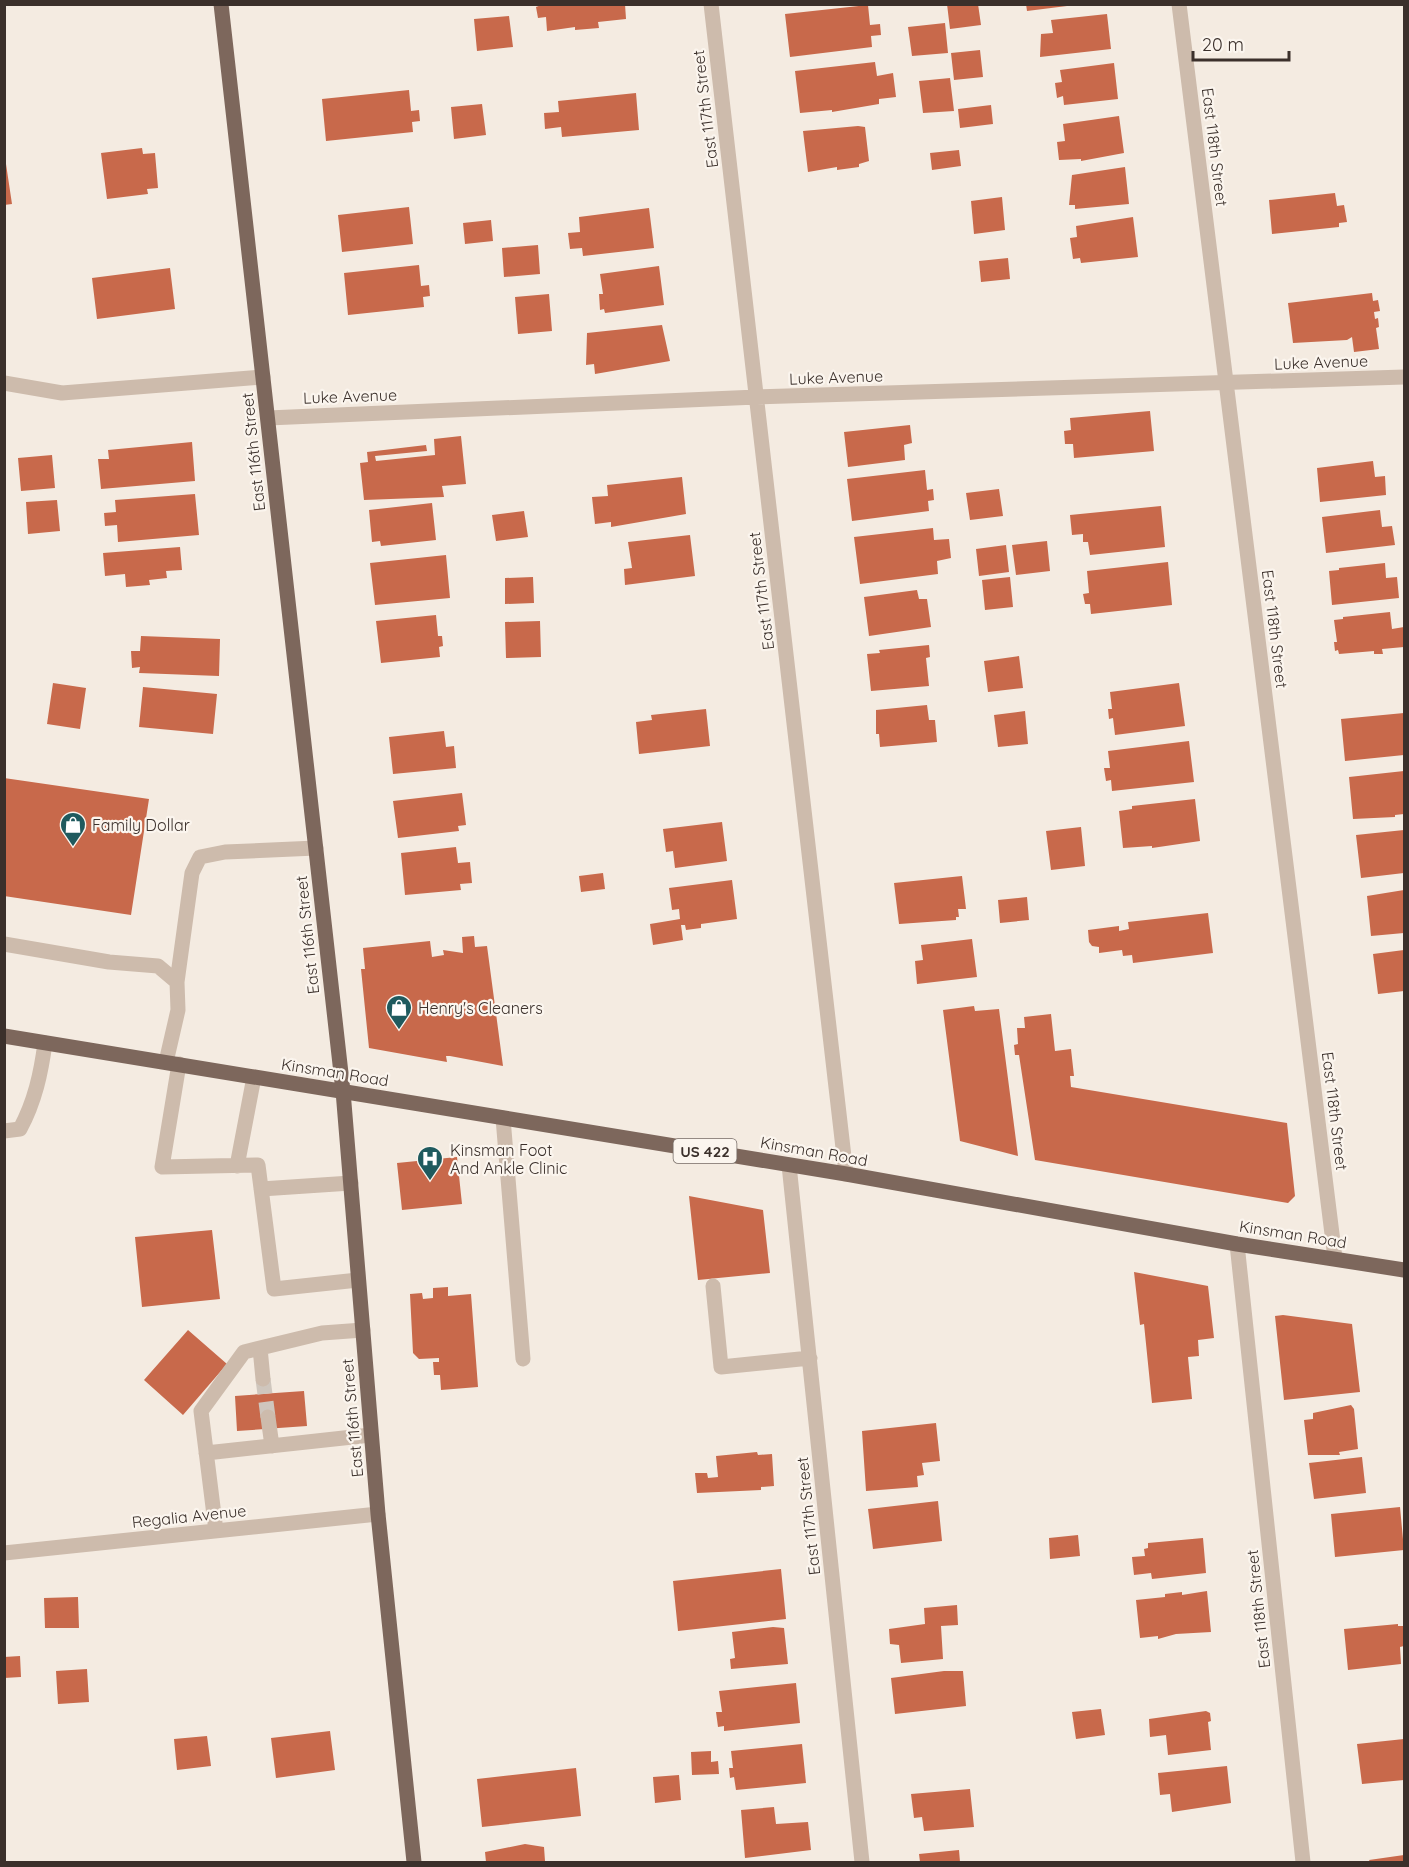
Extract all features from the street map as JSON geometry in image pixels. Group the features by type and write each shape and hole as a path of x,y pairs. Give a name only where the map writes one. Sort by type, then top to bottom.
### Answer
{"main road":[{"name":"East 116th Street","path":"221,4 343,1091 378,1514 414,1863"},
{"name":"Kinsman Road","path":"4,1036 846,1174 1237,1244 1404,1270"}],"street":[{"name":"East 117th Street","path":"711,4 846,1174"},
{"name":"East 118th Street","path":"1179,4 1335,1258"},
{"path":"4,382 62,393 263,377"},
{"name":"Luke Avenue","path":"268,418 757,397 1404,377"},
{"path":"316,848 225,852 200,857 192,873 177,982 178,1010 162,1167 258,1165 274,1289 358,1280"},
{"path":"4,944 109,962 158,966 177,982"},
{"path":"4,1131 20,1129 30,1111 41,1076 45,1042"},
{"path":"237,1166 254,1077"},
{"path":"503,1118 523,1359"},
{"name":"East 117th Street","path":"789,1165 862,1863"},
{"path":"261,1189 351,1183"},
{"name":"East 118th Street","path":"1237,1244 1303,1863"},
{"path":"713,1286 722,1366 810,1358"},
{"path":"216,1531 201,1411 244,1352 322,1333 363,1330"},
{"path":"260,1348 263,1379"},
{"path":"268,1417 272,1446"},
{"path":"206,1453 371,1435"},
{"name":"Regalia Avenue","path":"4,1553 378,1514"}],"building":[{"path":"544,4 625,4 626,19 598,22 599,28 575,30 575,27 547,31 546,17 538,18 536,7"},
{"path":"947,4 978,4 981,25 950,29"},
{"path":"1026,4 1067,4 1067,6 1027,11"},
{"path":"868,5 870,25 880,24 881,35 871,36 872,47 790,57 785,14"},
{"path":"1107,14 1111,49 1040,57 1041,34 1053,33 1051,20"},
{"path":"509,16 513,47 477,51 474,19"},
{"path":"945,23 948,53 912,56 908,27"},
{"path":"980,50 983,77 954,80 951,53"},
{"path":"875,62 877,76 893,73 896,97 879,99 879,104 832,112 832,110 800,113 795,71"},
{"path":"1114,63 1118,99 1064,105 1063,96 1057,98 1055,83 1062,82 1060,70"},
{"path":"950,78 954,111 923,113 919,81"},
{"path":"409,90 411,111 419,110 420,121 412,122 413,132 326,141 322,99"},
{"path":"636,93 639,130 562,137 561,127 545,129 544,113 559,112 558,101"},
{"path":"482,104 486,135 454,139 451,107"},
{"path":"991,105 993,124 960,128 958,109"},
{"path":"1119,116 1124,153 1081,161 1081,159 1059,160 1057,142 1065,141 1063,124"},
{"path":"865,127 869,161 859,164 859,167 837,170 837,167 808,172 803,131"},
{"path":"142,148 143,154 155,153 158,188 147,189 148,194 107,199 101,153"},
{"path":"959,150 961,166 932,170 930,153"},
{"path":"6,164 12,204 4,205 4,165"},
{"path":"1125,167 1129,204 1075,209 1075,205 1069,205 1072,175"},
{"path":"1335,193 1337,206 1344,205 1347,222 1339,223 1339,227 1272,234 1269,200"},
{"path":"1002,197 1005,230 974,234 971,201"},
{"path":"409,207 413,244 342,252 338,215"},
{"path":"649,208 654,248 583,256 582,248 570,249 568,233 580,232 579,217"},
{"path":"1133,217 1138,257 1081,263 1080,258 1073,259 1070,238 1077,237 1076,226"},
{"path":"491,220 493,241 465,244 463,223"},
{"path":"538,245 540,274 504,277 502,248"},
{"path":"1008,258 1010,279 981,282 979,261"},
{"path":"419,265 421,286 429,285 430,296 423,297 424,307 348,315 344,273"},
{"path":"659,266 664,305 605,313 604,309 600,310 599,294 603,294 600,274"},
{"path":"170,268 175,309 97,319 92,278"},
{"path":"1372,293 1373,301 1378,300 1380,311 1374,312 1375,319 1378,318 1379,327 1376,328 1379,349 1354,352 1352,337 1347,340 1293,343 1288,303"},
{"path":"549,294 552,331 518,334 515,297"},
{"path":"662,325 670,361 595,374 594,364 586,365 587,333"},
{"path":"1150,411 1154,451 1074,458 1073,444 1065,444 1064,431 1071,430 1070,418"},
{"path":"910,425 912,443 904,445 905,460 848,467 844,432"},
{"path":"461,436 466,484 442,486 444,497 364,500 360,463 368,462 367,452 426,445 427,451 375,456 376,461 435,455 434,439"},
{"path":"192,442 195,481 101,489 98,459 109,459 108,450"},
{"path":"52,455 55,488 21,491 18,458"},
{"path":"1373,461 1375,477 1385,476 1386,495 1320,502 1317,468"},
{"path":"925,470 927,490 933,489 934,500 928,501 929,511 852,521 847,479"},
{"path":"682,477 686,514 611,527 611,522 595,524 592,497 608,496 607,485"},
{"path":"999,489 1003,516 970,520 966,493"},
{"path":"195,494 199,535 118,542 117,525 105,526 104,513 116,512 115,500"},
{"path":"57,500 60,531 28,534 26,502"},
{"path":"432,503 436,540 381,546 380,541 372,542 369,510"},
{"path":"1161,506 1165,547 1090,555 1088,542 1083,542 1083,534 1072,535 1070,515"},
{"path":"1380,510 1382,527 1392,526 1395,545 1326,553 1322,517"},
{"path":"524,511 528,537 496,541 492,515"},
{"path":"933,528 934,540 949,539 951,558 937,561 938,574 860,584 854,537"},
{"path":"690,535 695,576 625,585 624,569 632,568 628,542"},
{"path":"1047,541 1050,571 1016,575 1012,545"},
{"path":"1006,545 1009,572 979,576 976,549"},
{"path":"180,547 182,570 166,571 167,578 149,580 150,585 126,587 125,574 105,576 103,553"},
{"path":"446,555 450,598 375,605 370,563"},
{"path":"1168,562 1172,605 1091,614 1090,604 1085,604 1083,594 1089,593 1087,571"},
{"path":"1385,563 1386,578 1397,577 1399,598 1332,605 1329,571"},
{"path":"533,577 534,603 505,604 505,578"},
{"path":"1010,577 1013,607 985,610 982,580"},
{"path":"917,590 919,599 927,599 931,627 869,636 864,597"},
{"path":"1390,612 1392,629 1404,627 1404,647 1382,649 1383,654 1374,654 1374,651 1339,654 1338,650 1335,651 1334,642 1337,642 1334,620"},
{"path":"436,615 438,636 442,636 443,646 439,647 440,657 381,663 376,621"},
{"path":"540,621 541,657 506,658 505,622"},
{"path":"141,636 220,639 219,676 139,673 140,667 132,668 131,651 140,651"},
{"path":"929,645 930,657 926,658 929,686 871,691 867,654 880,653 879,650"},
{"path":"1019,656 1023,688 988,692 984,661"},
{"path":"53,683 86,688 80,729 47,724"},
{"path":"1179,683 1185,726 1115,735 1113,718 1109,719 1108,709 1112,709 1110,692"},
{"path":"143,687 217,694 213,734 139,727"},
{"path":"927,705 929,720 935,720 937,742 880,747 879,734 876,734 876,710"},
{"path":"706,709 710,746 639,754 636,722 652,720 651,715"},
{"path":"1025,711 1028,744 998,747 994,715"},
{"path":"1404,713 1404,755 1345,761 1341,719"},
{"path":"444,731 446,747 454,746 456,768 393,774 389,737"},
{"path":"1189,741 1194,782 1112,791 1111,780 1106,781 1104,768 1110,768 1108,751"},
{"path":"1404,771 1404,814 1395,815 1395,817 1353,819 1349,777"},
{"name":"Family Dollar","path":"4,778 149,799 131,915 4,896"},
{"path":"462,793 466,825 458,826 459,831 398,838 393,801"},
{"path":"1195,799 1200,841 1152,848 1152,846 1123,848 1119,811 1132,809 1132,806"},
{"path":"722,822 727,861 675,868 673,851 666,852 663,829"},
{"path":"1081,827 1085,866 1051,870 1046,831"},
{"path":"1404,830 1404,873 1361,878 1356,835"},
{"path":"456,847 458,863 470,862 472,883 460,884 461,890 405,895 401,853"},
{"path":"603,873 605,889 581,892 579,876"},
{"path":"962,876 966,909 958,909 959,917 956,917 956,920 899,924 894,883"},
{"path":"732,880 737,919 701,924 701,928 686,930 685,925 681,925 683,940 653,945 650,924 680,919 679,909 672,910 669,888"},
{"path":"1404,890 1404,933 1371,936 1367,896"},
{"path":"1027,897 1029,920 1000,923 998,900"},
{"path":"1208,913 1213,953 1133,963 1132,955 1123,956 1122,950 1099,953 1099,947 1092,946 1089,942 1088,930 1119,926 1119,931 1129,929 1128,922"},
{"path":"474,936 475,947 487,946 503,1066 450,1056 446,1056 447,1062 369,1048 361,969 365,969 363,948 430,941 432,957 444,955 443,950 463,953 462,937"},
{"path":"972,939 977,977 917,984 915,961 923,960 921,945"},
{"path":"1404,950 1404,991 1378,994 1373,954"},
{"path":"974,1006 975,1011 999,1009 1018,1156 960,1141 943,1010"},
{"path":"1051,1014 1055,1051 1071,1049 1074,1076 1070,1076 1071,1087 1287,1123 1295,1196 1288,1203 1035,1160 1019,1055 1015,1055 1014,1045 1018,1044 1017,1028 1025,1028 1024,1017"},
{"path":"457,1157 462,1204 402,1210 397,1163"},
{"path":"689,1196 763,1210 770,1273 698,1280"},
{"path":"212,1230 220,1299 142,1307 135,1237"},
{"path":"1134,1272 1208,1286 1214,1338 1198,1340 1199,1356 1188,1357 1192,1399 1152,1403 1144,1324 1140,1325"},
{"path":"448,1287 448,1296 471,1294 478,1387 441,1390 440,1375 434,1375 433,1362 439,1362 439,1358 419,1359 413,1353 410,1294 422,1293 423,1299 433,1298 433,1288"},
{"path":"1283,1315 1352,1324 1360,1392 1284,1400 1275,1316"},
{"path":"188,1330 227,1364 183,1415 144,1380"},
{"path":"304,1391 307,1426 237,1431 235,1396"},
{"path":"1351,1405 1354,1409 1358,1449 1339,1452 1340,1455 1308,1455 1304,1420 1313,1419 1313,1413"},
{"path":"936,1423 940,1461 922,1463 924,1475 917,1476 918,1487 866,1491 862,1431"},
{"path":"757,1452 758,1455 772,1454 774,1486 761,1487 761,1490 697,1493 695,1473 707,1473 708,1478 718,1477 716,1456"},
{"path":"1362,1457 1366,1493 1314,1499 1309,1463"},
{"path":"938,1501 942,1541 873,1549 868,1509"},
{"path":"1400,1507 1404,1550 1335,1557 1331,1514"},
{"path":"1078,1535 1080,1556 1050,1559 1049,1538"},
{"path":"1203,1538 1206,1573 1152,1579 1151,1573 1134,1575 1132,1557 1145,1556 1144,1549 1148,1548 1148,1543"},
{"path":"781,1569 786,1619 678,1631 673,1581"},
{"path":"1207,1591 1211,1632 1176,1634 1158,1639 1158,1636 1140,1638 1136,1600 1165,1597 1165,1594 1182,1592 1182,1595"},
{"path":"78,1597 79,1628 45,1628 44,1598"},
{"path":"957,1605 958,1625 941,1626 943,1659 901,1663 899,1645 890,1644 889,1629 925,1624 924,1608"},
{"path":"1398,1624 1398,1626 1404,1626 1404,1646 1400,1647 1401,1664 1348,1670 1344,1629"},
{"path":"773,1627 784,1628 788,1664 731,1669 730,1659 735,1658 732,1632"},
{"path":"20,1656 21,1677 4,1678 4,1657"},
{"path":"87,1669 89,1702 58,1704 56,1671"},
{"path":"944,1671 963,1671 966,1706 895,1714 891,1678"},
{"path":"796,1683 800,1723 724,1731 724,1726 718,1727 716,1712 722,1712 719,1691"},
{"path":"1101,1709 1105,1735 1076,1739 1072,1712"},
{"path":"1206,1711 1210,1713 1211,1721 1208,1722 1211,1750 1168,1755 1166,1735 1150,1737 1149,1719"},
{"path":"330,1731 335,1770 276,1778 271,1738"},
{"path":"207,1736 211,1766 177,1770 174,1739"},
{"path":"1404,1739 1404,1780 1362,1784 1357,1744"},
{"path":"802,1744 806,1783 736,1790 734,1777 730,1778 729,1768 733,1768 731,1751"},
{"path":"711,1751 711,1762 718,1761 719,1774 692,1775 691,1752"},
{"path":"1227,1766 1231,1803 1172,1812 1170,1794 1160,1795 1158,1773"},
{"path":"576,1768 581,1816 482,1827 477,1779"},
{"path":"679,1775 681,1800 655,1803 653,1777"},
{"path":"970,1789 974,1827 924,1831 922,1817 914,1818 911,1794"},
{"path":"774,1807 776,1824 808,1822 811,1850 745,1858 741,1810"},
{"path":"525,1844 544,1847 545,1861 486,1862 485,1852"},
{"path":"959,1850 960,1862 920,1862 919,1854"},
{"path":"1404,1855 1404,1862 1370,1862 1369,1860"}],"tunnel":[{"path":"263,1379 268,1417"}],"place":[{"name":"Family Dollar","path":"73,848"},
{"name":"Henry's Cleaners","path":"399,1031"},
{"name":"Kinsman Foot And Ankle Clinic","path":"430,1182"}]}
